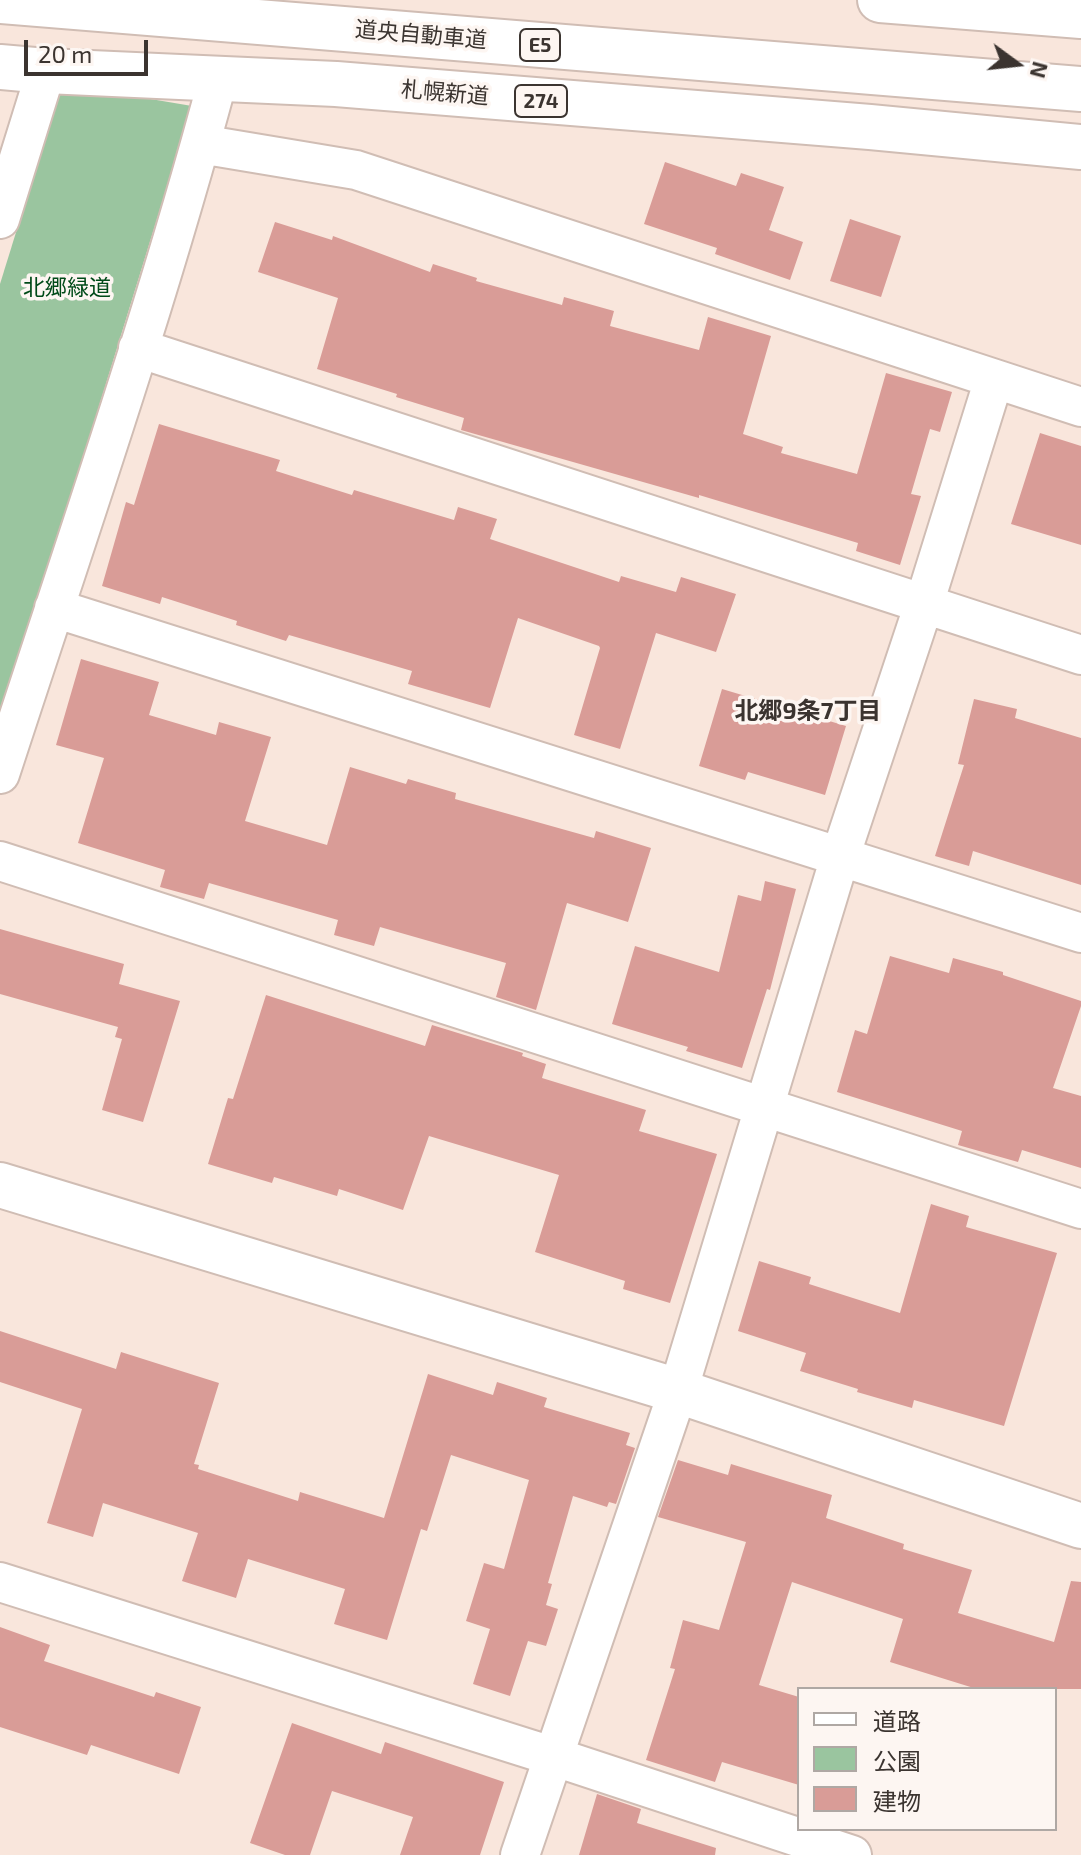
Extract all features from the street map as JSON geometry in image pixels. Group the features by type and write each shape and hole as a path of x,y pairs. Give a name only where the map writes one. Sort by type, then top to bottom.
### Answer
{"main road":[{"path":"880,0 1081,16"},
{"name":"道央自動車道","path":"0,1 1081,89"},
{"name":"札幌新道","path":"0,67 352,85 1081,147"},
{"path":"0,1185 678,1391 1081,1526"}],"street":[{"path":"0,219 46,71"},
{"path":"0,774 138,348 218,79"},
{"path":"200,144 356,170 1081,407"},
{"path":"138,348 1081,655"},
{"path":"520,1855 678,1391 840,857 994,379"},
{"path":"54,608 1081,933"},
{"path":"0,861 1081,1209"},
{"path":"0,1582 555,1757 852,1855"}],"green space":[{"name":"北郷緑道","path":"62,84 192,106 0,726 0,284"}],"building":[{"path":"665,162 736,186 741,173 784,187 769,230 803,242 790,280 715,254 717,248 644,224"},
{"path":"850,219 901,236 881,297 830,281"},
{"path":"275,222 332,240 333,236 430,272 433,264 477,278 476,281 562,305 564,297 614,311 610,326 699,350 708,317 771,336 743,434 783,447 781,453 857,474 886,373 952,392 940,432 930,429 911,494 921,496 900,565 856,551 858,543 699,495 699,498 461,430 464,418 317,369 338,298 258,272"},
{"path":"159,424 280,460 276,471 352,495 354,490 454,520 458,507 497,519 490,539 619,582 621,576 676,592 681,577 736,594 716,652 656,633 620,749 574,735 599,646 518,618 490,708 408,684 412,671 289,635 286,641 236,625 237,621 162,597 160,604 102,586 126,502 134,505"},
{"path":"1040,433 1081,446 1081,545 1011,524"},
{"path":"81,659 159,682 149,715 216,735 219,722 271,737 245,821 327,845 350,767 406,784 408,779 456,793 455,799 594,838 596,831 651,848 628,922 567,903 536,1010 496,997 506,963 380,927 374,946 334,935 338,920 209,883 204,899 160,887 165,870 78,843 104,758 56,745"},
{"path":"722,689 846,726 825,795 748,772 745,780 699,766"},
{"path":"974,699 1017,709 1015,718 1081,738 1081,885 973,851 969,866 935,856 964,765 958,764"},
{"path":"765,881 796,889 770,990 767,989 742,1068 686,1051 688,1047 612,1024 635,946 719,972 738,895 761,901"},
{"path":"0,929 124,964 119,984 180,1001 143,1122 102,1110 122,1039 115,1037 118,1027 0,994"},
{"path":"890,956 949,973 953,958 1003,972 1003,975 1081,1001 1053,1088 1081,1096 1081,1168 1022,1150 1018,1162 958,1145 962,1131 837,1092 855,1030 867,1034"},
{"path":"266,995 425,1046 432,1025 523,1053 522,1056 546,1064 542,1078 646,1110 639,1131 717,1154 670,1303 623,1289 625,1281 535,1252 559,1175 429,1136 403,1210 339,1189 337,1196 274,1177 272,1183 208,1164 228,1098 233,1099"},
{"path":"931,1204 969,1216 966,1227 1057,1253 1004,1426 914,1400 912,1408 857,1392 858,1389 800,1371 806,1353 738,1331 759,1261 811,1277 809,1284 900,1313"},
{"path":"0,1331 116,1369 121,1352 219,1383 194,1464 199,1465 198,1469 298,1501 300,1492 384,1518 428,1374 493,1395 497,1382 547,1398 544,1407 630,1433 626,1445 635,1448 616,1504 609,1502 607,1507 573,1496 548,1583 552,1584 546,1605 558,1609 546,1646 528,1641 510,1696 473,1684 490,1629 466,1621 484,1563 504,1569 529,1480 451,1455 427,1531 421,1529 387,1640 334,1624 345,1589 248,1559 236,1598 182,1581 198,1533 103,1503 93,1537 47,1523 82,1409 0,1382"},
{"path":"678,1460 728,1475 731,1464 832,1495 826,1518 904,1544 903,1549 972,1570 958,1613 1054,1642 1071,1581 1081,1582 1081,1689 971,1687 890,1662 903,1619 792,1582 759,1685 797,1696 797,1784 722,1762 715,1782 646,1760 675,1669 670,1668 683,1620 719,1630 746,1542 658,1517"},
{"path":"0,1627 50,1645 44,1661 154,1697 156,1692 201,1707 179,1774 91,1745 87,1755 0,1727"},
{"path":"292,1723 381,1754 385,1742 504,1782 480,1855 400,1855 413,1817 332,1791 310,1855 285,1855 250,1843"},
{"path":"597,1794 641,1809 637,1823 716,1848 715,1855 579,1855"}],"district":[{"name":"北郷9条7丁目","path":"808,711"}]}
